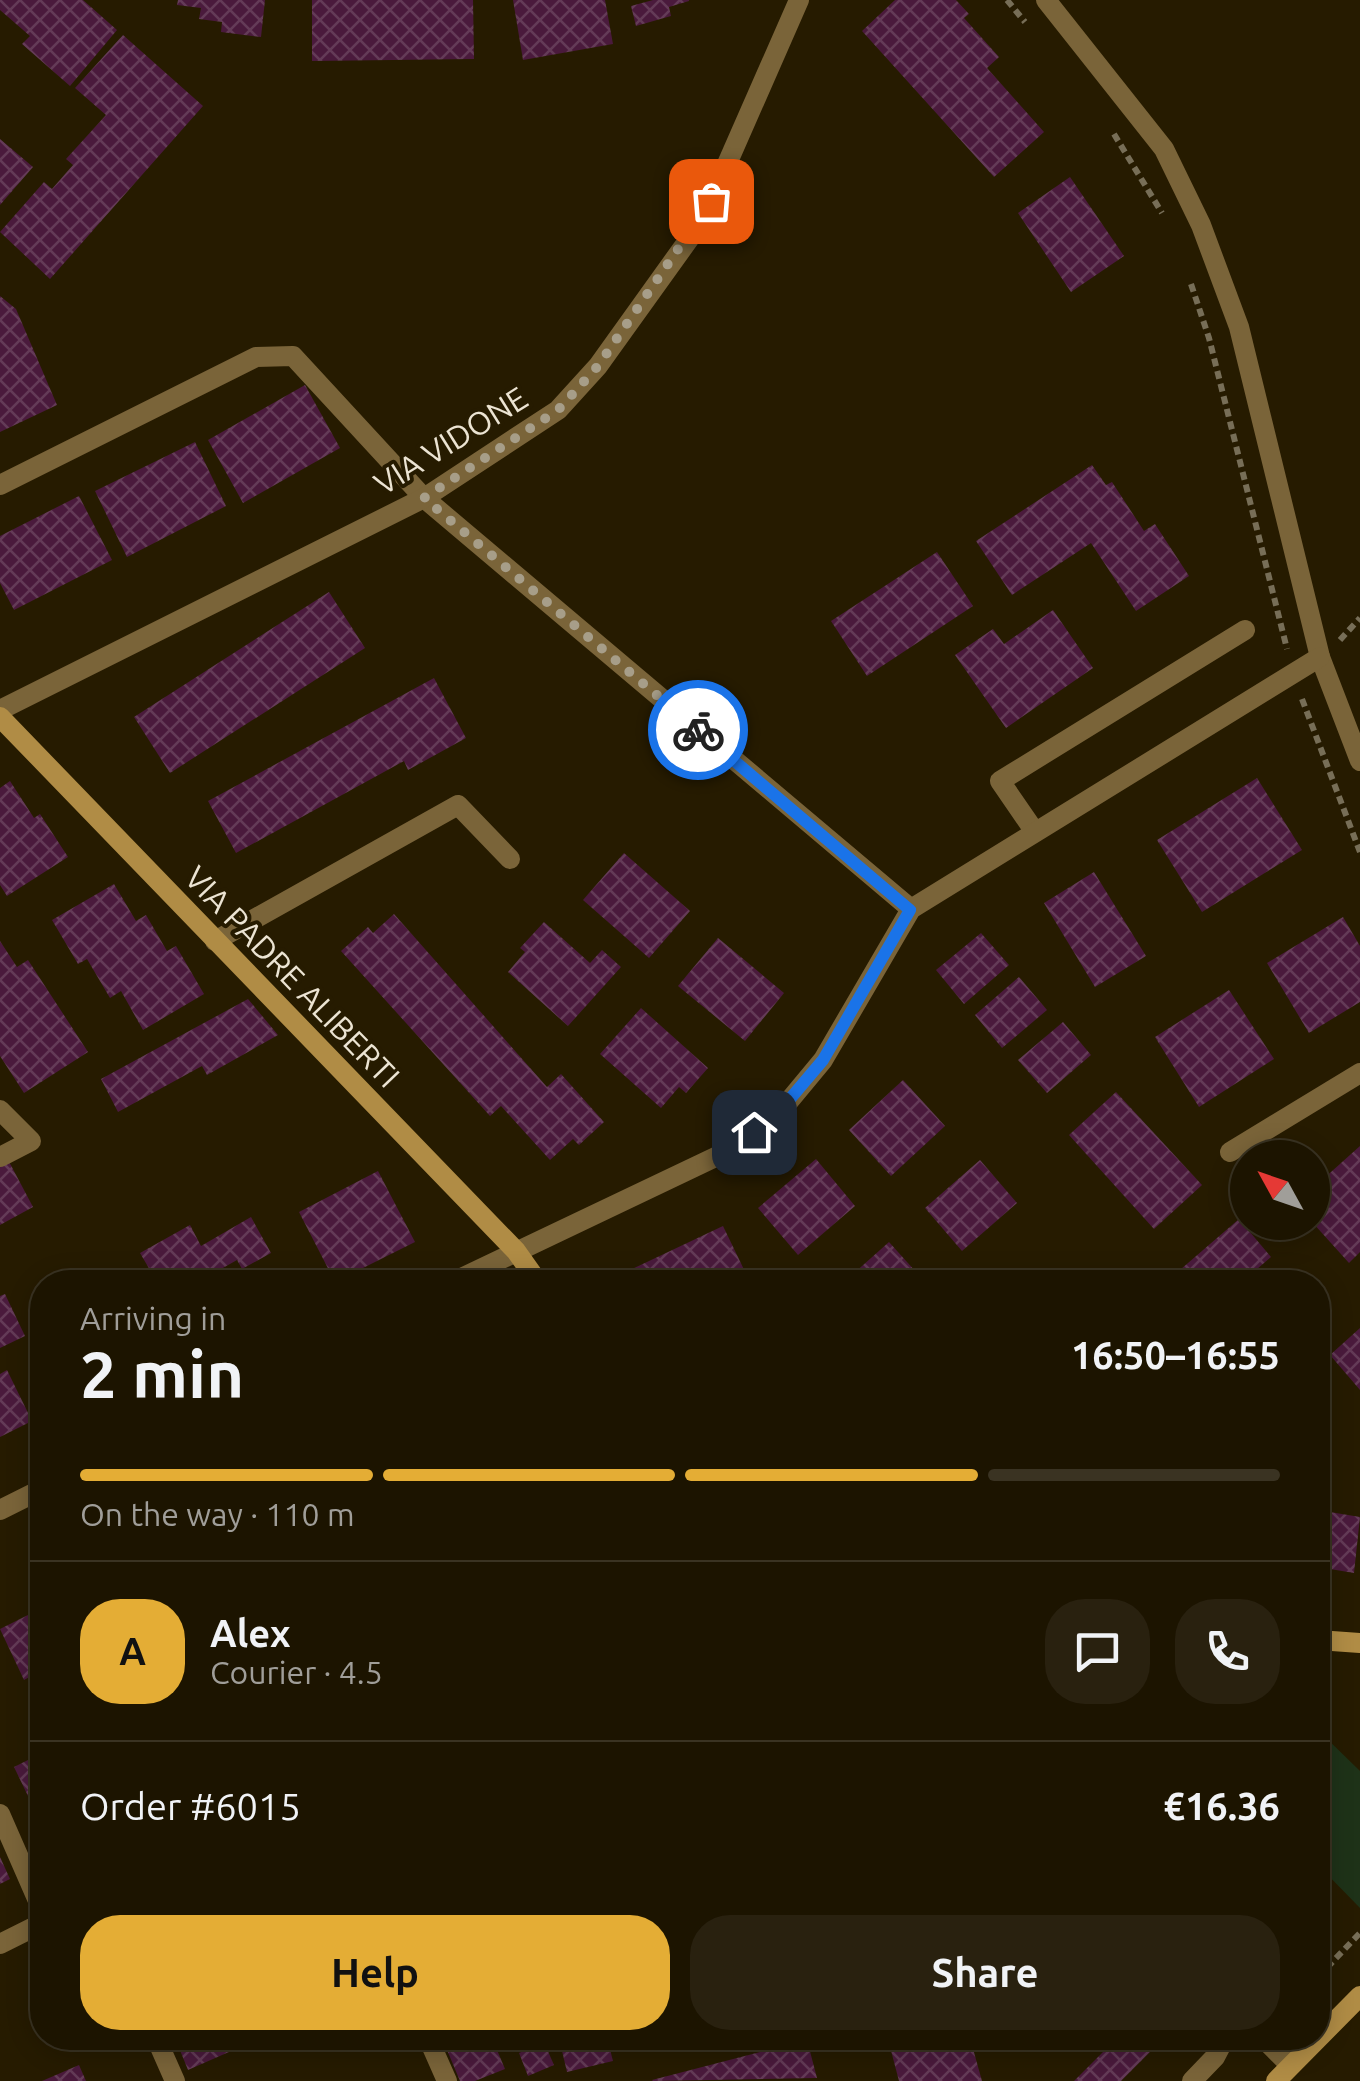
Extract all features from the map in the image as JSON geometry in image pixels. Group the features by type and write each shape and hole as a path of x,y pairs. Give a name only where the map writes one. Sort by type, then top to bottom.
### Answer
{"street":[{"name":"VIA VIDONE","path":"0,713 424,498 527,434 558,410 598,366 702,221 799,0"},
{"path":"1046,0 1164,149 1202,225 1238,328 1320,657 1360,761"},
{"path":"0,485 256,357 293,356 424,498 910,910"},
{"path":"1035,832 1000,781 1246,630"},
{"path":"477,1270 726,1152 784,1106 832,1047 910,910 1293,670 1320,657"},
{"name":"VIA PADRE ALIBERTI","path":"0,713 516,1250 530,1270"},
{"path":"215,941 458,805 510,860"},
{"path":"1250,1140 1360,1074"},
{"path":"0,1110 31,1141 0,1157"},
{"path":"0,1510 30,1495"},
{"path":"1330,1641 1360,1643"},
{"path":"0,1814 30,1883"},
{"path":"0,1944 30,1928"},
{"path":"1330,2026 1360,1996"},
{"path":"161,2050 174,2081"},
{"path":"433,2050 446,2081"},
{"path":"1192,2081 1218,2050"},
{"path":"1270,2050 1283,2073 1306,2050"}],"path":[{"path":"1007,0 1032,29"},
{"path":"1110,128 1164,217"},
{"path":"1185,268 1209,338 1293,670 1360,852"},
{"path":"1330,1964 1360,1933"}],"green space":[{"path":"1330,1742 1360,1771 1360,1908 1330,1877"}],"building":[{"path":"0,0 83,0 117,30 70,86 22,44 30,36 0,10"},
{"path":"178,0 265,0 261,37 221,32 222,22 199,19 201,8 177,5"},
{"path":"312,0 473,0 474,59 312,61"},
{"path":"513,0 605,0 613,44 523,60"},
{"path":"653,0 689,1 669,7 671,16 636,26 631,6"},
{"path":"895,0 956,0 969,14 964,18 999,57 987,68 1044,132 994,177 862,31"},
{"path":"123,35 203,106 50,279 0,232 44,182 52,189 73,165 66,159 106,115 75,88"},
{"path":"0,139 33,167 0,205"},
{"path":"1070,177 1124,256 1071,292 1018,213"},
{"path":"0,296 16,309 57,405 0,432"},
{"path":"305,385 340,448 243,503 208,440"},
{"path":"195,442 226,506 127,557 95,491"},
{"path":"1092,465 1106,485 1112,482 1144,531 1155,524 1189,576 1136,611 1091,543 1012,595 976,541"},
{"path":"79,496 112,560 14,610 0,583 0,536"},
{"path":"937,552 973,606 867,676 831,621"},
{"path":"329,592 365,648 170,773 134,717"},
{"path":"1053,610 1093,668 1006,728 955,655 993,629 1004,644"},
{"path":"434,678 466,738 408,770 404,761 236,853 208,801"},
{"path":"1257,778 1302,850 1202,912 1157,840"},
{"path":"10,781 34,818 40,814 68,857 7,896 0,885 0,788"},
{"path":"624,853 690,911 649,958 583,900"},
{"path":"1094,872 1146,956 1095,987 1044,903"},
{"path":"114,884 136,921 146,915 167,951 176,946 204,994 143,1030 121,991 110,998 87,959 78,964 52,920"},
{"path":"394,914 547,1087 561,1074 604,1122 579,1145 573,1139 550,1160 501,1106 490,1116 341,951 368,927 373,933"},
{"path":"1343,917 1360,946 1360,1002 1309,1033 1267,963"},
{"path":"544,922 590,963 602,950 621,967 568,1026 508,972 525,952 520,948"},
{"path":"981,933 1009,965 964,1004 936,970"},
{"path":"718,938 784,993 745,1041 678,986"},
{"path":"0,941 17,967 28,960 88,1052 24,1093 0,1056"},
{"path":"1019,977 1047,1010 1002,1048 975,1015"},
{"path":"1229,990 1274,1059 1199,1107 1155,1037"},
{"path":"248,999 278,1035 207,1075 202,1066 118,1112 101,1079"},
{"path":"641,1008 708,1068 686,1093 679,1087 661,1108 600,1054"},
{"path":"1063,1022 1091,1055 1047,1093 1018,1060"},
{"path":"903,1080 945,1126 891,1176 849,1130"},
{"path":"1116,1092 1202,1185 1154,1229 1069,1135"},
{"path":"1360,1146 1360,1252 1349,1263 1328,1240 1330,1173"},
{"path":"6,1156 33,1207 0,1225 0,1159"},
{"path":"816,1159 855,1206 798,1255 758,1208"},
{"path":"980,1160 1017,1203 962,1251 925,1208"},
{"path":"378,1171 415,1242 359,1270 329,1270 299,1212"},
{"path":"251,1217 271,1253 242,1269 237,1260 219,1270 150,1270 140,1253 190,1225 201,1246"},
{"path":"723,1226 744,1270 630,1270"},
{"path":"1230,1227 1230,1240 1257,1240 1271,1257 1256,1270 1180,1270"},
{"path":"889,1242 914,1270 858,1270"},
{"path":"5,1294 25,1336 0,1348 0,1296"},
{"path":"1360,1328 1360,1390 1330,1355"},
{"path":"7,1370 30,1422 0,1437 0,1374"},
{"path":"1330,1512 1360,1517 1354,1573 1330,1569"},
{"path":"30,1614 30,1677 24,1680 0,1629"},
{"path":"30,1759 30,1800 14,1767"},
{"path":"0,1857 10,1879 0,1884"},
{"path":"180,2050 233,2050 188,2070"},
{"path":"447,2050 497,2050 505,2069 475,2081 460,2081"},
{"path":"547,2050 554,2065 528,2076 519,2053"},
{"path":"562,2050 610,2050 613,2061 567,2072"},
{"path":"768,2050 810,2050 817,2078 653,2081"},
{"path":"891,2050 973,2050 982,2081 899,2081"},
{"path":"1105,2050 1152,2050 1121,2081 1074,2081"},
{"path":"79,2065 86,2081 42,2081"}],"way so far":[{"path":"698,730 424,498 527,434 558,410 598,366 702,221 711,201"}],"route":[{"path":"698,730 910,910 888,941 856,1007 823,1060 784,1106 754,1132"}]}
